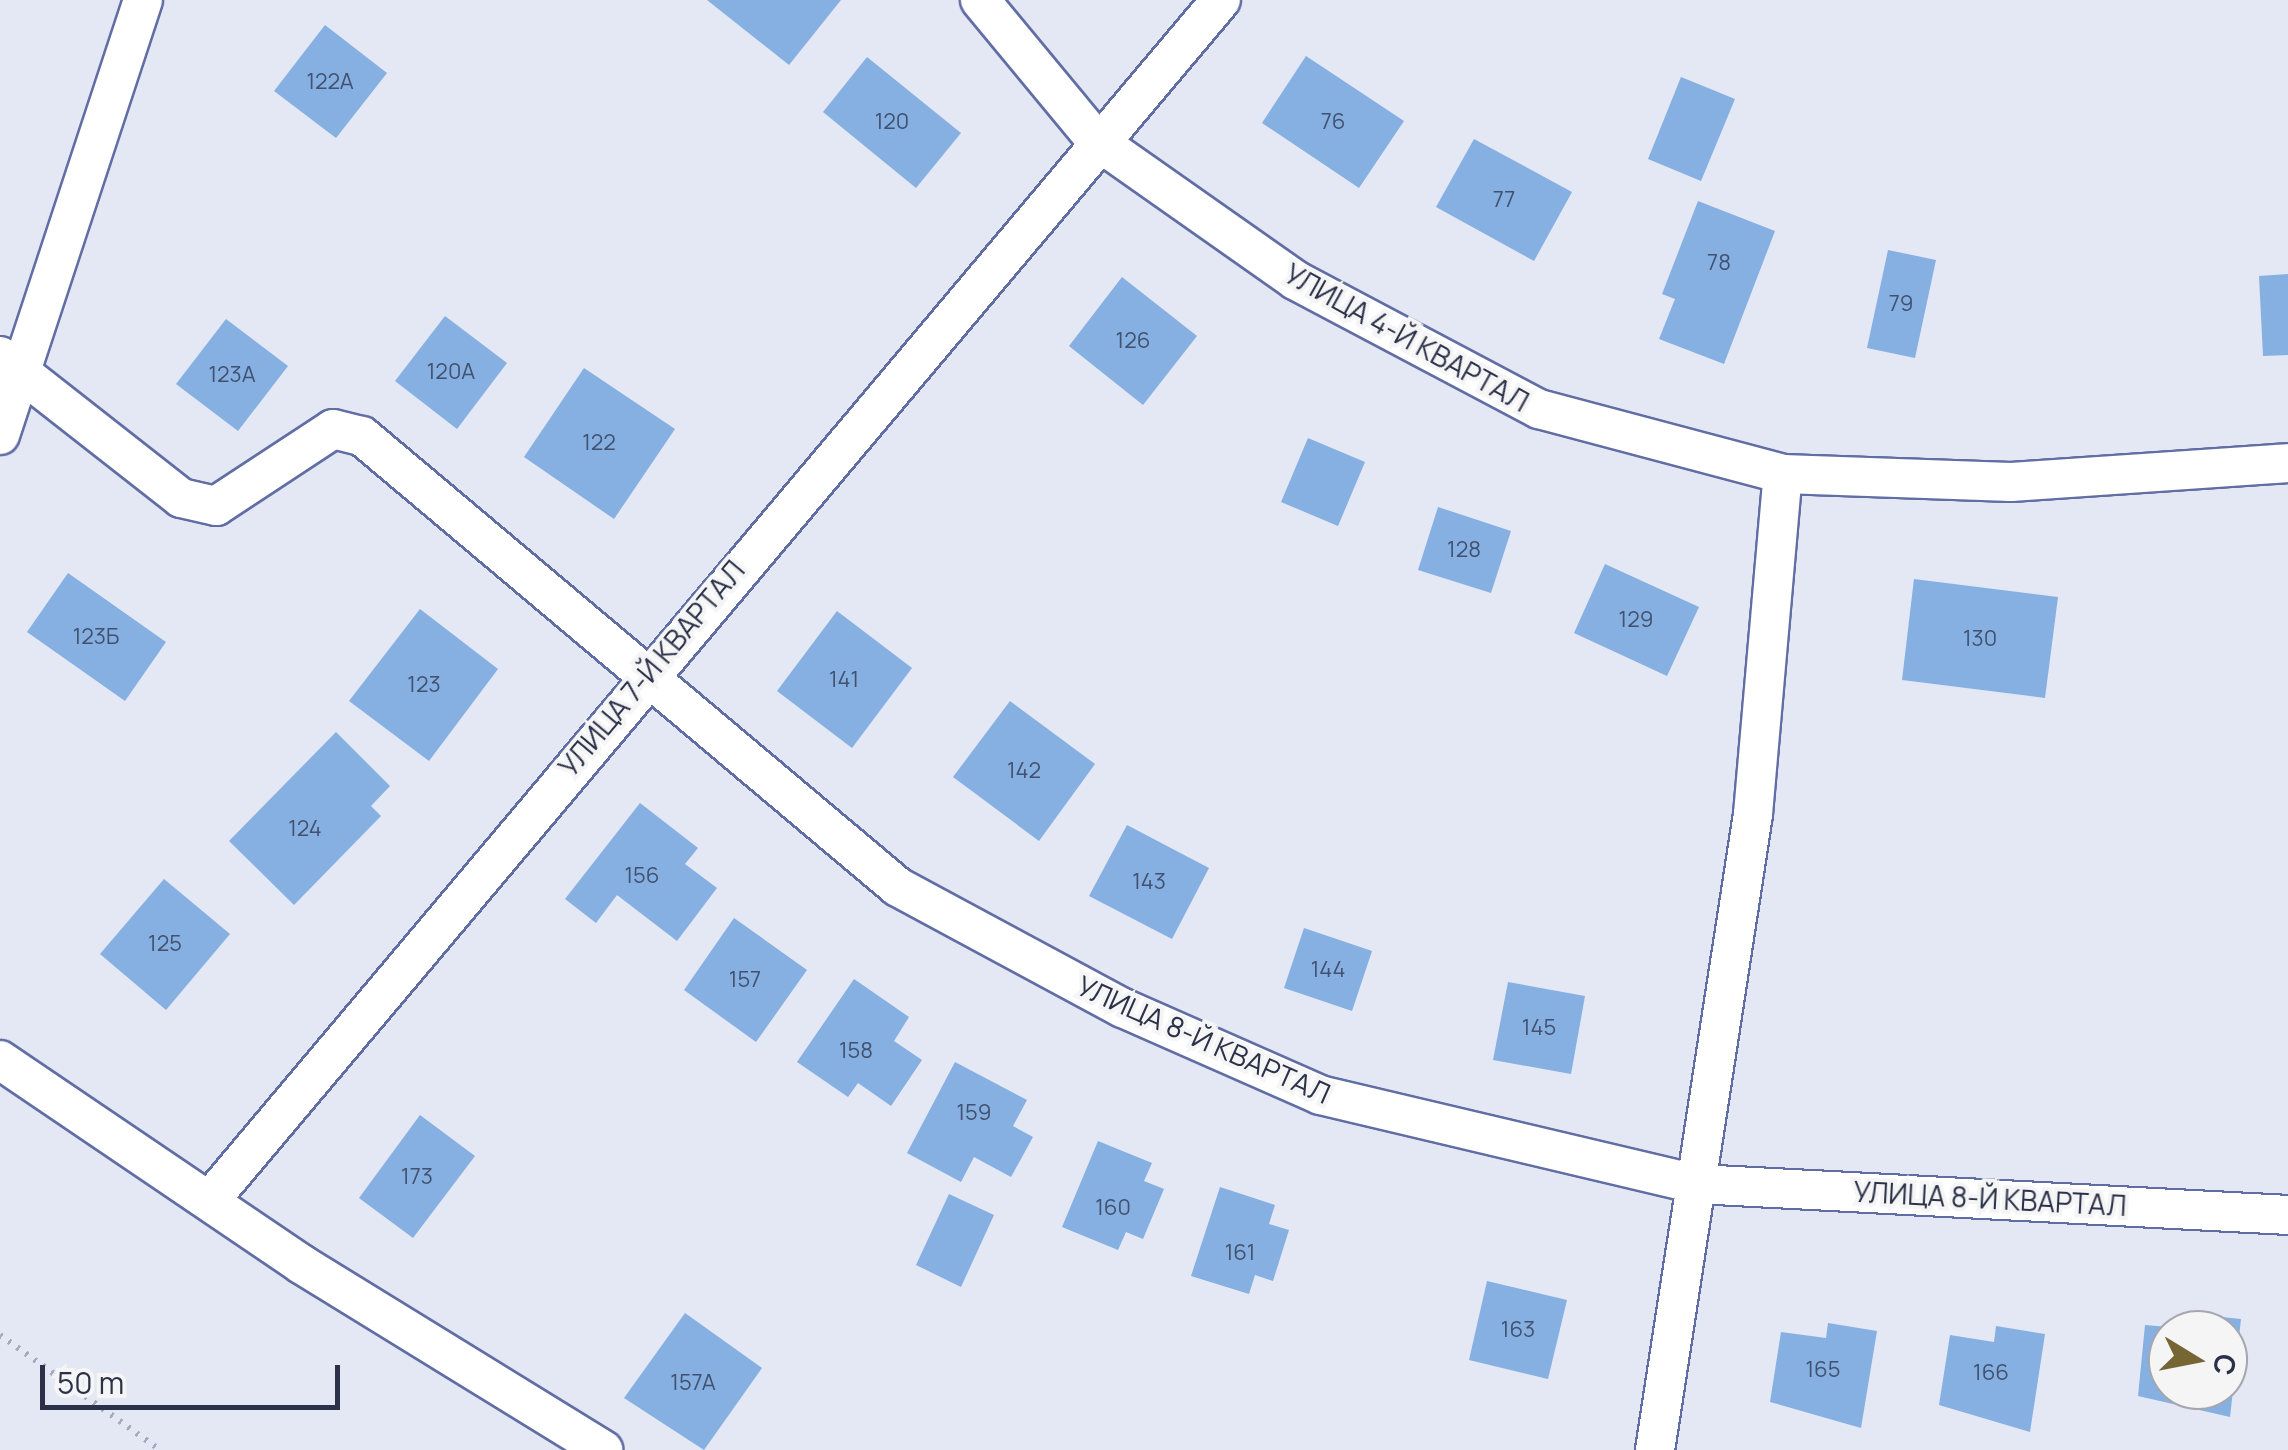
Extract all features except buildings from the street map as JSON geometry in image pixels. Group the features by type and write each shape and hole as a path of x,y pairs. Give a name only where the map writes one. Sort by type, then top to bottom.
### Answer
{"street":[{"path":"0,434 7,363 143,0"},
{"name":"УЛИЦА 4-Й КВАРТАЛ","path":"980,0 1096,140 1296,280 1539,409 1782,474 2011,482 2288,464"},
{"name":"УЛИЦА 7-Й КВАРТАЛ","path":"210,1200 645,674 1096,140 1221,0"},
{"name":"УЛИЦА 8-Й КВАРТАЛ","path":"7,363 181,498 216,506 332,429 362,436 898,887 1123,1008 1320,1096 1698,1184 2288,1215"},
{"path":"1654,1450 1752,814 1782,474"},
{"path":"0,1060 210,1200 603,1450"}],"path":[{"path":"0,1335 160,1450"}]}
